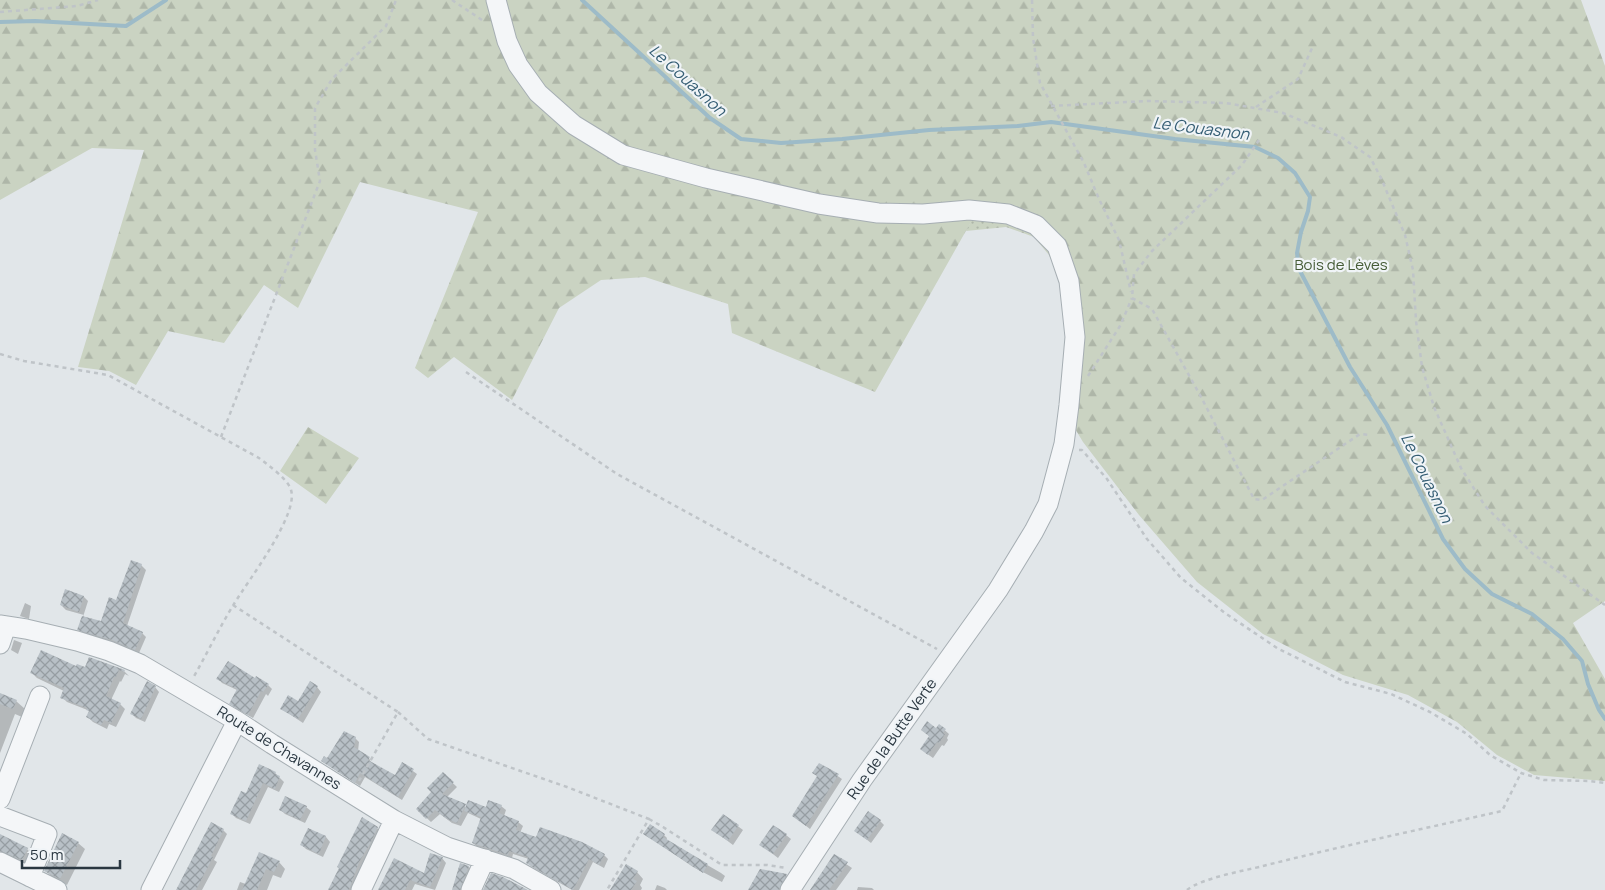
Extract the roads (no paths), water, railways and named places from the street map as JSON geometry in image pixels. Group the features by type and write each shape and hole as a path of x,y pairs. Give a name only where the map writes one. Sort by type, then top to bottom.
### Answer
{"street":[{"name":"Rue de la Butte Verte","path":"496,0 507,41 518,66 538,93 574,126 623,155 706,178 819,204 878,213 923,214 969,210 1008,214 1036,225 1057,246 1069,281 1074,337 1069,406 1064,444 1048,504 998,590 952,657 862,780 790,890"},
{"name":"Route de Chavannes","path":"2,632 77,641 109,651 140,664 187,690 394,820 447,847 514,869 551,890"},
{"path":"0,799 40,696"},
{"path":"151,890 237,721"},
{"path":"0,816 48,834 30,877"},
{"path":"361,890 394,820"},
{"path":"471,890 485,859"},
{"path":"0,862 57,890"}],"waterway":[{"name":"Le Couasnon","path":"0,22 35,21 126,26 166,0"},
{"name":"Le Couasnon","path":"582,0 710,118 741,139 781,143 1051,122 1175,139 1255,147 1278,158 1295,173 1310,197 1297,253 1299,269 1350,367 1387,425 1443,539 1465,569 1492,594 1532,614 1563,639 1582,661 1588,684 1605,719"}],"park label":[{"name":"Bois de Lèves","path":"1341,265"}]}
